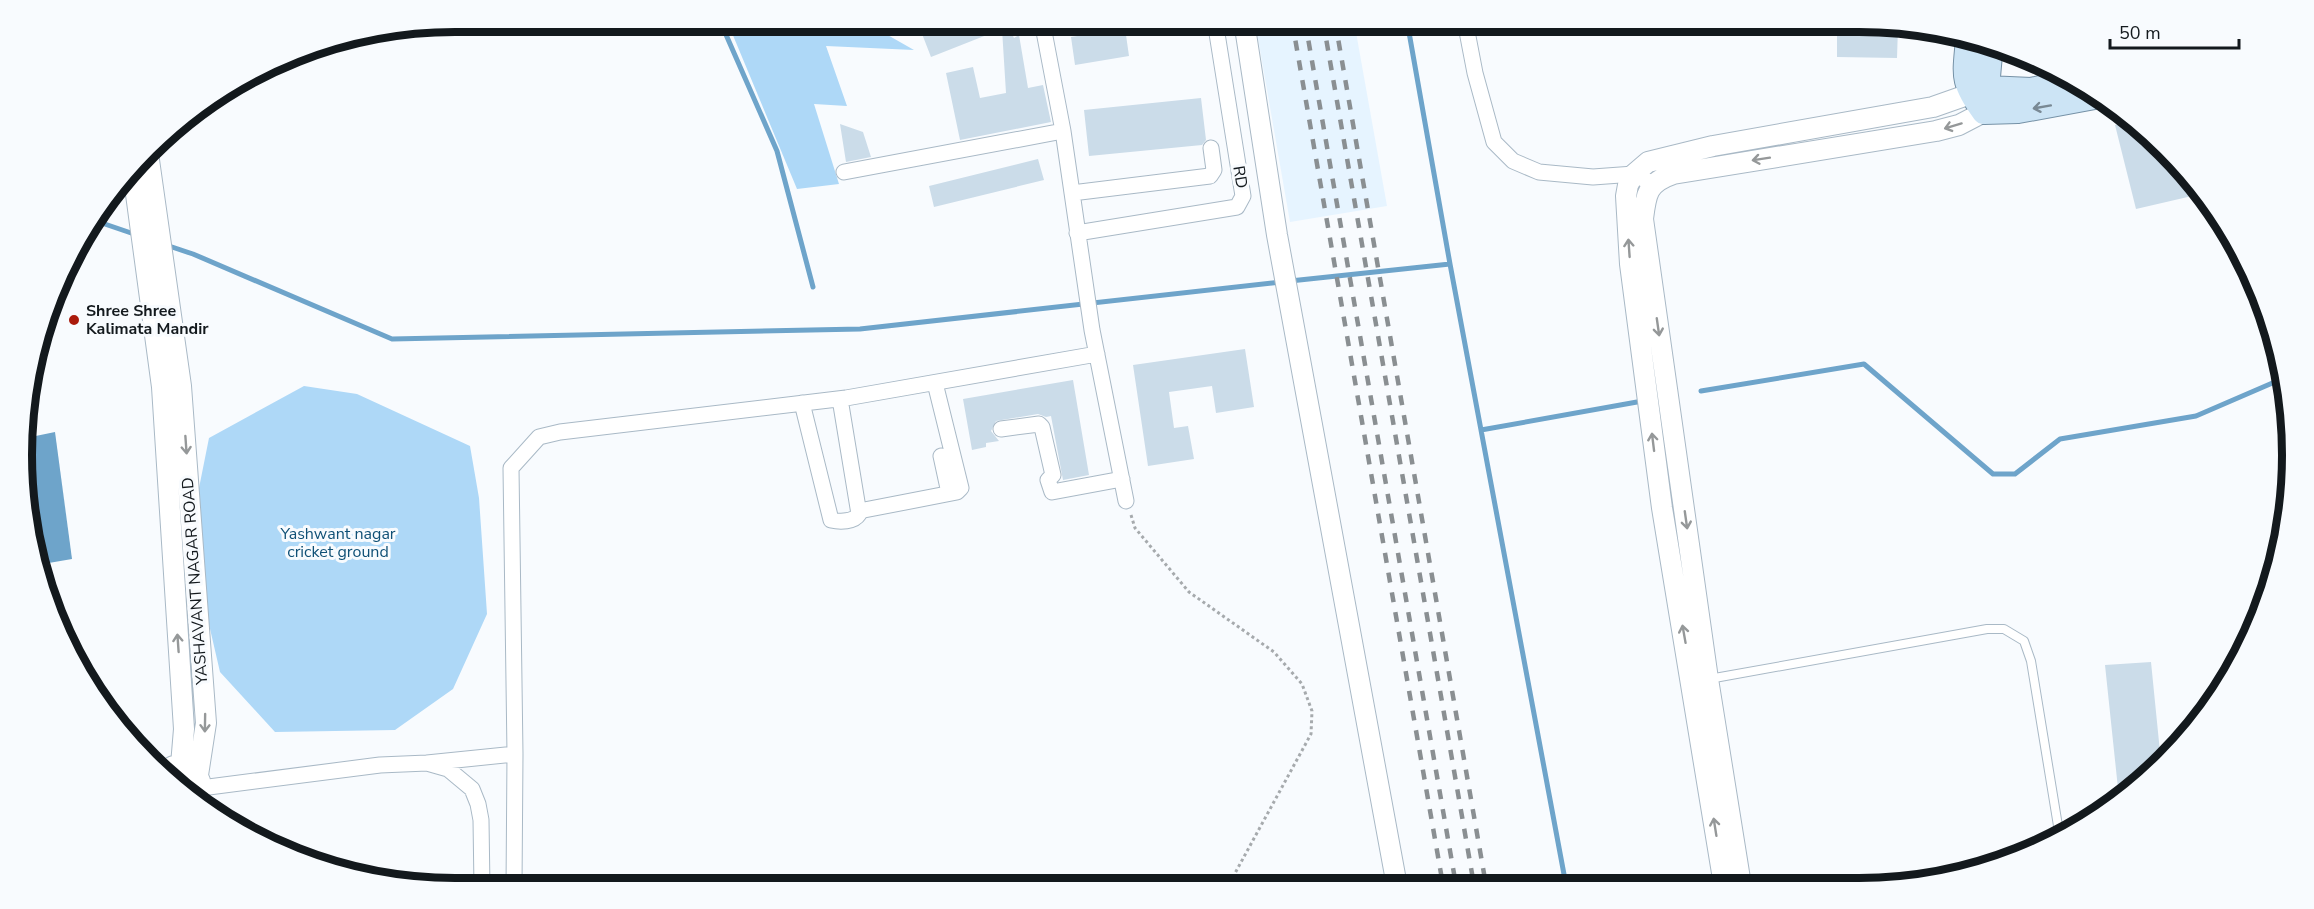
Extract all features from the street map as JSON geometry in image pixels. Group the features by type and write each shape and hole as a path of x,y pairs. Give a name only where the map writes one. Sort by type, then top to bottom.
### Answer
{"main road":[{"path":"1967,46 1965,75 1978,90 1984,112 2018,111 2087,98"},
{"path":"1978,90 1989,52"},
{"path":"1978,90 2031,90 2062,83"}],"street":[{"path":"1044,32 1063,131 1092,330 1126,501"},
{"name":"RD","path":"1077,233 1237,207 1243,196 1217,32"},
{"path":"1246,32 1277,236 1396,878"},
{"path":"1468,32 1475,72 1494,142 1513,161 1539,172 1593,177 1634,174 1653,184"},
{"path":"1723,878 1662,508 1630,264 1626,196 1628,185 1634,174 1648,162 1659,159 1713,146 1933,107 1978,90"},
{"path":"1740,878 1708,679 1643,219 1646,198 1653,184 1662,178 1685,171 1936,131 1959,125 1984,112"},
{"path":"844,172 1063,131"},
{"path":"1072,193 1210,176 1214,170 1211,148"},
{"path":"148,163 148,214"},
{"path":"132,181 148,214"},
{"name":"YASHAVANT NAGAR ROAD","path":"148,214 172,387 206,723 191,785"},
{"path":"514,878 515,754 511,468 539,437 560,432 840,399 1097,354"},
{"path":"859,511 957,492 961,488 935,383"},
{"path":"802,403 831,520 842,521 855,518 859,511 840,399"},
{"path":"1001,429 1039,424 1042,427 1053,475 1048,480 1052,492 1122,479"},
{"path":"941,456 949,493"},
{"path":"191,785 380,765 427,763 515,754"},
{"path":"427,763 448,769 472,789 482,820 482,878"}],"lane":[{"path":"1708,679 1987,628 2004,628 2024,641 2031,661 2058,828"}],"path":[{"path":"1126,501 1135,528 1182,585 1274,652 1302,684 1312,711 1311,734 1232,878"}],"shaded area":[{"path":"1257,32 1356,32 1387,206 1290,222"},
{"path":"55,432 72,559 46,563 35,510 32,482 32,437"}],"green space":[{"path":"732,32 882,32 914,50 826,46 847,106 814,104 839,184 797,189"},
{"name":"Yashwant nagar cricket ground","path":"304,386 357,394 470,446 479,498 487,614 453,689 395,730 275,732 220,672 189,538 209,438"}],"building":[{"path":"921,32 994,32 931,57"},
{"path":"1002,32 1011,32 1014,38 1019,35 1028,88 1043,85 1051,122 960,140 946,73 973,67 980,98 1006,93"},
{"path":"1103,32 1126,32 1129,56 1075,65 1071,37"},
{"path":"1837,32 1898,33 1897,58 1837,57"},
{"path":"1201,98 1206,140 1202,145 1089,156 1084,110"},
{"path":"2122,123 2138,136 2159,155 2194,196 2136,209 2115,125"},
{"path":"840,124 863,132 871,157 846,162"},
{"path":"1038,159 1044,180 934,207 929,186"},
{"path":"1245,349 1254,407 1216,413 1212,386 1169,392 1174,428 1188,426 1194,459 1148,466 1133,365"},
{"path":"1073,380 1089,475 1063,480 1051,416 1038,414 996,421 991,431 999,441 986,443 986,447 972,450 963,399"},
{"path":"2151,662 2160,753 2118,789 2105,665"}],"waterway":[{"path":"725,32 777,151 813,287"},
{"path":"1409,32 1450,264"},
{"path":"101,223 137,235"},
{"path":"166,245 193,254 392,339 860,329 1281,282"},
{"path":"1290,281 1450,264 1565,878"},
{"path":"1701,391 1864,364 1993,474 2015,474 2060,439 2196,416 2276,382"},
{"path":"1481,430 1637,402"}],"railway":[{"path":"1294,32 1442,878"},
{"path":"1307,32 1455,878"},
{"path":"1325,32 1473,878"},
{"path":"1337,32 1485,878"}],"place":[{"name":"Shree Shree Kalimata Mandir","path":"74,320"}]}
